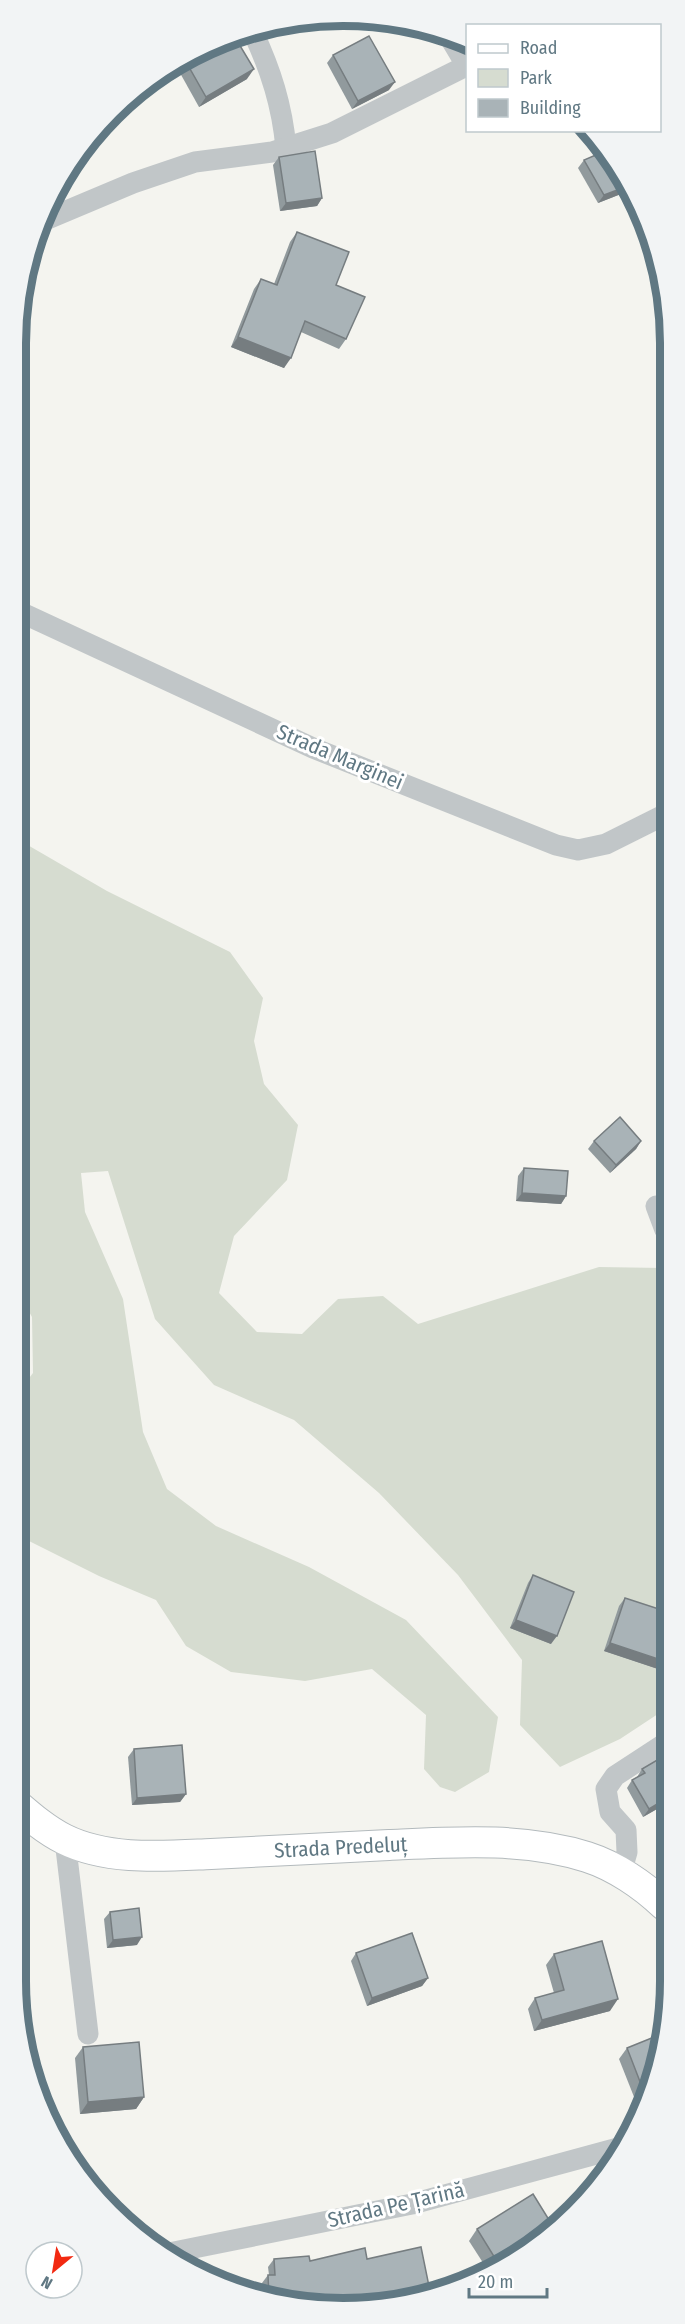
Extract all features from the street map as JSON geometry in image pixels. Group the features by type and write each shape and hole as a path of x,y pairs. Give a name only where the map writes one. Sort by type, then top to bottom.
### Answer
{"main road":[{"name":"Strada Predeluț","path":"26,1813 37,1823 65,1839 91,1848 128,1855 161,1856 451,1843 520,1844 589,1857 621,1873 660,1901"}],"street":[{"path":"255,37 278,94 286,148"},
{"path":"455,47 466,63"},
{"path":"52,217 133,183 195,162 286,148 332,133 466,66"},
{"name":"Strada Marginei","path":"26,615 313,748 556,845 578,850 606,844 660,817"},
{"path":"656,1206 660,1217"},
{"path":"621,1873 627,1852 626,1830 610,1812 606,1789 615,1776 660,1747"},
{"path":"65,1839 88,2034"},
{"name":"Strada Pe Țarină","path":"177,2251 412,2204 611,2150"}],"green space":[{"path":"26,844 107,891 230,952 263,998 254,1041 264,1084 298,1125 287,1180 234,1236 219,1293 257,1332 302,1334 338,1299 383,1296 418,1324 599,1267 660,1268 660,1713 620,1739 560,1767 520,1725 522,1660 458,1575 379,1493 294,1420 214,1385 155,1319 108,1171 81,1173 85,1212 123,1299 143,1432 167,1489 216,1526 309,1567 406,1620 498,1717 489,1772 455,1792 440,1787 424,1769 426,1715 372,1669 305,1681 231,1672 186,1646 156,1600 99,1576 26,1538 26,1382 33,1373 32,1317 26,1306"}],"building":[{"path":"369,36 395,82 358,101 333,55"},
{"path":"238,43 254,69 206,97 188,66"},
{"path":"315,151 322,198 286,203 279,157"},
{"path":"597,154 620,189 604,195 584,160"},
{"path":"297,232 349,252 336,285 365,297 346,339 305,321 291,358 238,337 261,279 277,285"},
{"path":"620,1117 641,1141 616,1165 594,1141"},
{"path":"524,1168 568,1171 566,1196 522,1193"},
{"path":"533,1575 574,1592 557,1636 516,1620"},
{"path":"625,1598 660,1609 660,1660 610,1643"},
{"path":"182,1745 186,1794 137,1798 134,1749"},
{"path":"660,1758 660,1802 649,1809 632,1780 645,1773 642,1769"},
{"path":"139,1908 142,1937 113,1940 110,1912"},
{"path":"412,1933 428,1978 372,1998 356,1953"},
{"path":"602,1941 618,1999 542,2020 535,1998 564,1990 554,1954"},
{"path":"654,2037 642,2086 627,2048"},
{"path":"139,2042 144,2097 88,2102 83,2047"},
{"path":"533,2194 550,2222 496,2259 477,2229"},
{"path":"421,2247 429,2287 363,2298 322,2298 269,2290 268,2275 275,2275 274,2259 309,2256 310,2261 365,2248 367,2259"}]}
